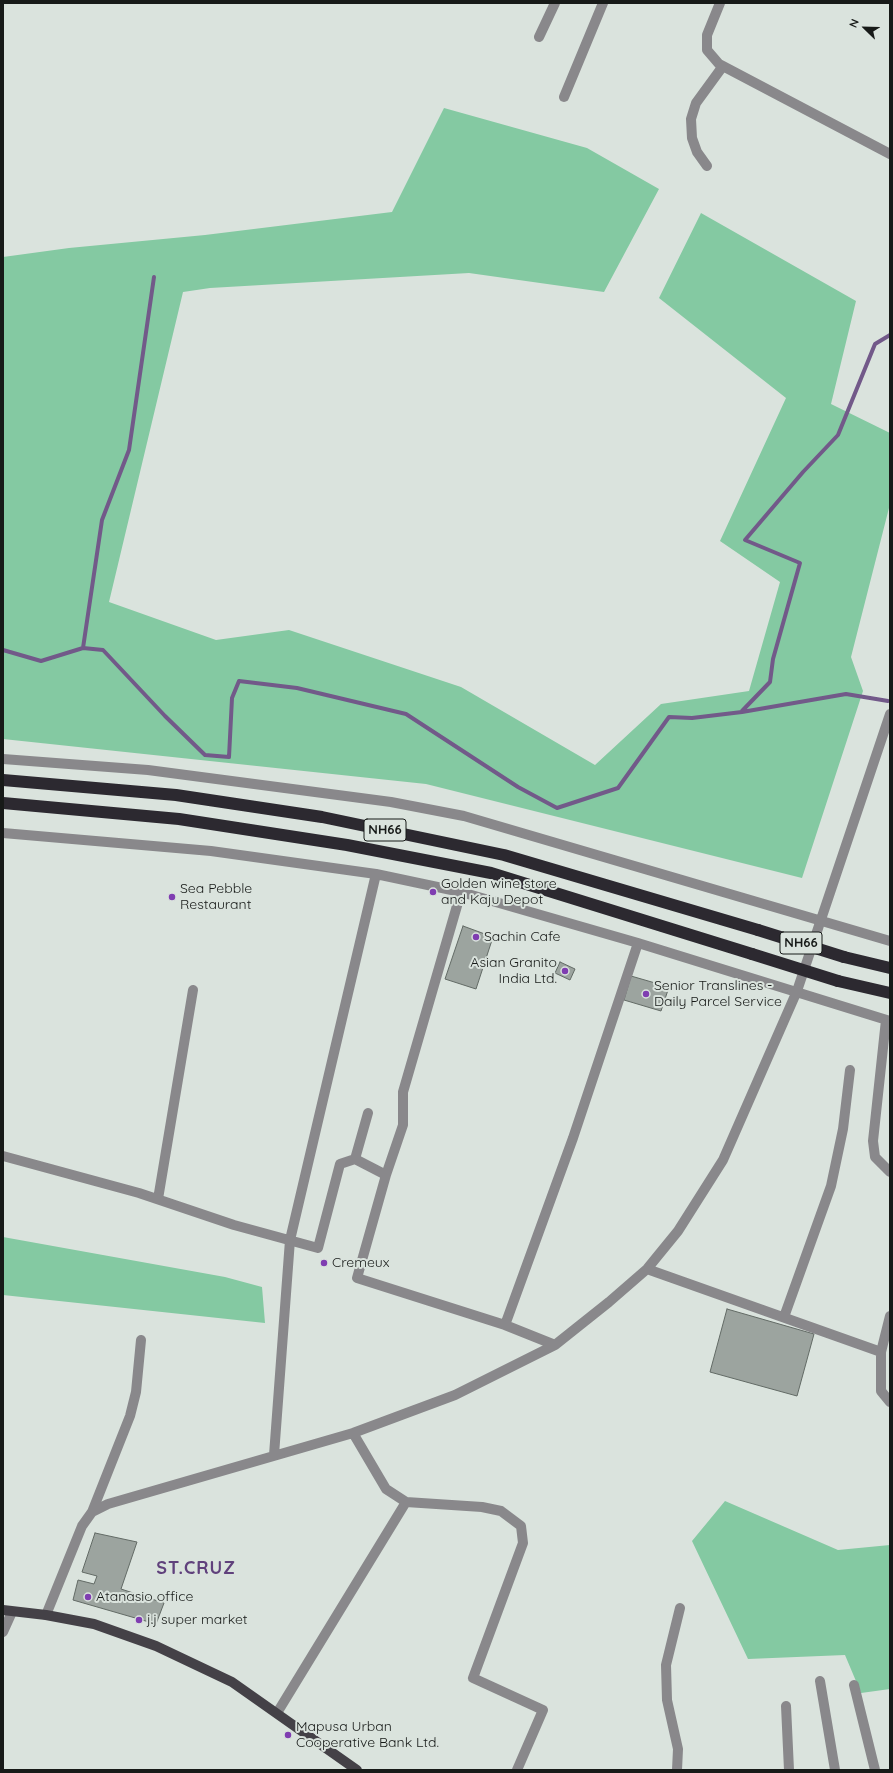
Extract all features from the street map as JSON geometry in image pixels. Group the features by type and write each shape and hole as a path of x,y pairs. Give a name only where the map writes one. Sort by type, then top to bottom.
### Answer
{"highway":[{"name":"NH66","path":"3,780 176,795 322,817 504,855 844,957 890,968"},
{"name":"NH66","path":"3,803 179,818 347,845 491,873 838,981 890,993"}],"main road":[{"path":"7,1611 46,1615 94,1624 156,1646 232,1682 357,1770"}],"street":[{"path":"539,37 555,3"},
{"path":"564,97 603,3"},
{"path":"720,3 708,35 707,50 723,66 890,154"},
{"path":"707,166 697,152 692,138 691,120 696,103 723,66"},
{"path":"92,1512 108,1504 353,1433 455,1395 555,1345 609,1302 647,1269 678,1230 723,1160 797,991 822,921 890,714"},
{"path":"3,759 148,770 391,802 464,816 890,941"},
{"path":"3,833 211,851 376,874 461,892 638,943 888,1020 873,1141 875,1157 890,1172"},
{"path":"274,1455 290,1240 376,874"},
{"path":"461,892 403,1092 403,1125 386,1175 356,1278 505,1325 555,1345"},
{"path":"505,1325 573,1138 638,943"},
{"path":"158,1199 193,990"},
{"path":"784,1317 831,1186 843,1129 850,1070"},
{"path":"355,1159 368,1113"},
{"path":"3,1156 158,1199 234,1224 318,1248 340,1164 355,1159 386,1175"},
{"path":"647,1269 881,1352"},
{"path":"890,1316 881,1352 881,1391 890,1402"},
{"path":"46,1615 82,1526 92,1512 130,1416 136,1392 140,1340"},
{"path":"353,1433 386,1488 406,1502 482,1507 501,1511 521,1526 523,1543 473,1678 543,1710 517,1770"},
{"path":"277,1713 406,1502"},
{"path":"677,1770 678,1749 667,1700 666,1665 680,1608"},
{"path":"3,1632 7,1611"},
{"path":"820,1682 835,1770"},
{"path":"854,1685 875,1770"},
{"path":"786,1706 789,1770"}],"green space":[{"path":"444,108 587,148 659,189 604,292 469,273 210,288 183,292 109,602 216,640 289,630 461,687 595,765 661,704 749,691 780,582 720,541 786,398 659,298 701,213 856,301 831,404 890,433 890,504 851,657 863,691 802,878 426,784 3,739 3,257 69,248 205,235 392,212"},
{"path":"3,1237 225,1277 262,1287 265,1323 3,1295"},
{"path":"725,1501 838,1550 890,1545 890,1689 861,1693 845,1655 748,1659 692,1541"}],"building":[{"path":"463,926 493,937 476,989 445,979"},
{"name":"Asian Granito India Ltd.","path":"560,962 575,969 570,980 555,973"},
{"name":"Senior Translines - Daily Parcel Service","path":"631,976 669,987 661,1011 624,1000"},
{"path":"727,1309 814,1334 797,1396 710,1372"},
{"path":"95,1533 137,1542 121,1589 164,1603 156,1624 73,1600 78,1580 94,1584 97,1576 82,1572"}],"waterway":[{"path":"83,648 102,520 129,450 154,277"},
{"path":"742,711 770,682 773,659 800,563 745,540 803,472 838,435 875,344 890,335"},
{"path":"3,650 41,661 83,648 103,650 165,716 205,755 229,757 232,698 239,681 297,688 406,714 518,787 557,808 618,788 669,717 692,718 742,712 846,694 888,701"}],"place":[{"name":"Golden wine store and Kaju Depot","path":"433,892"},
{"name":"Sea Pebble Restaurant","path":"172,897"},
{"name":"Sachin Cafe","path":"476,937"},
{"name":"Asian Granito India Ltd.","path":"565,971"},
{"name":"Senior Translines - Daily Parcel Service","path":"646,994"},
{"name":"Cremeux","path":"324,1263"},
{"name":"Atanasio office","path":"88,1597"},
{"name":"j.j super market","path":"139,1620"},
{"name":"Mapusa Urban Cooperative Bank Ltd.","path":"288,1735"}],"district":[{"name":"ST.CRUZ","path":"196,1569"}]}
